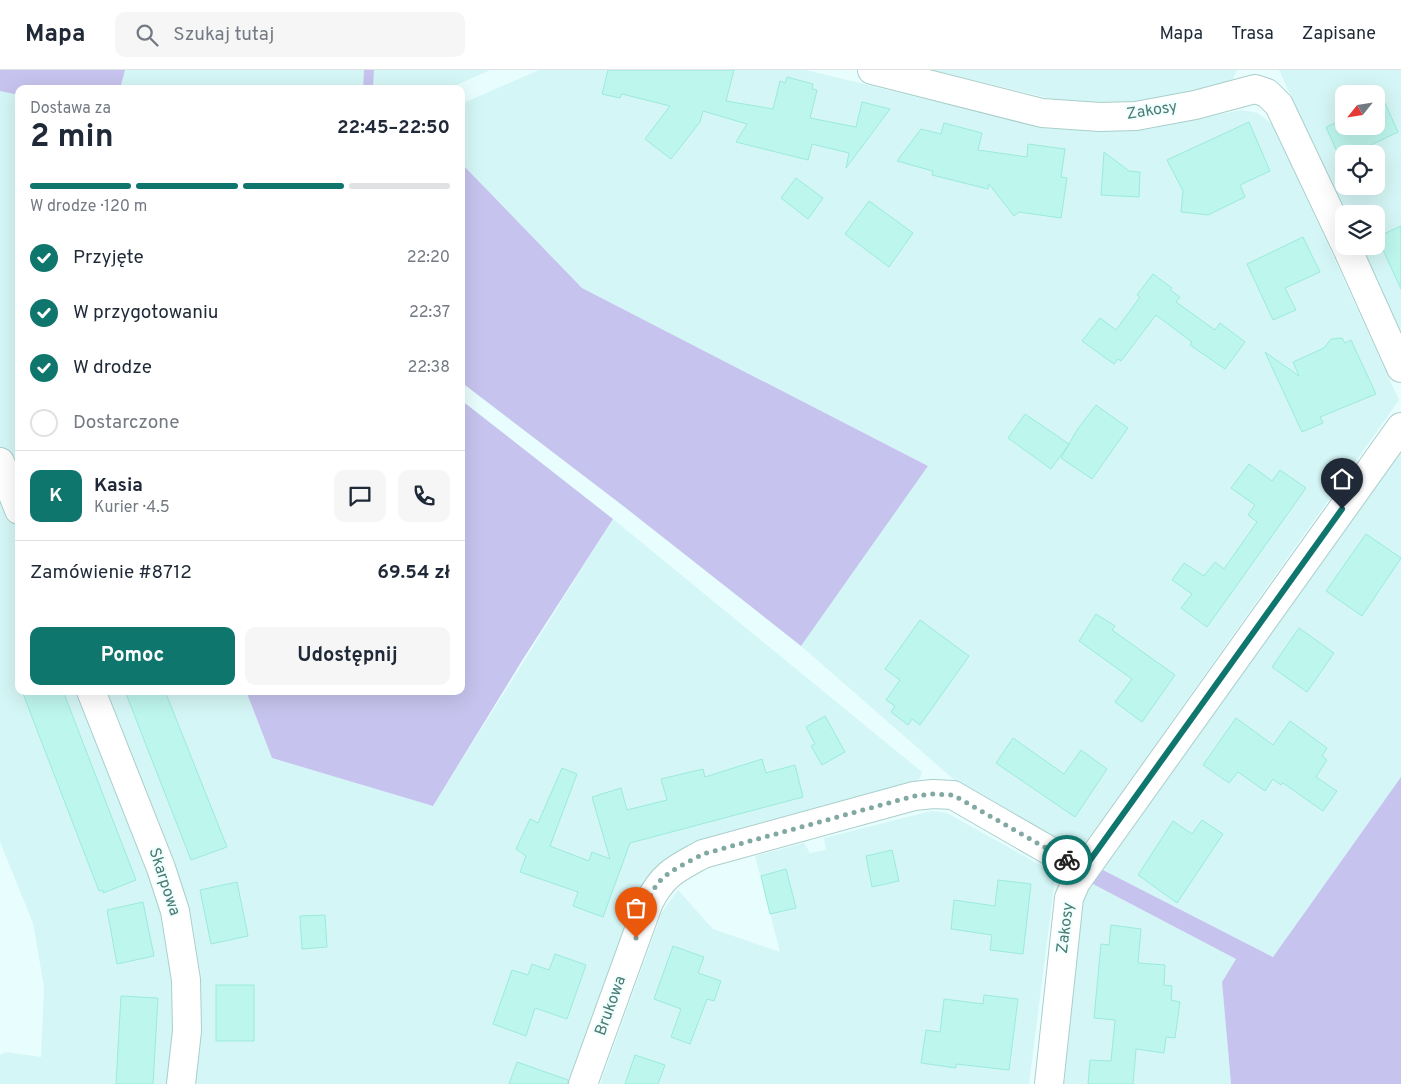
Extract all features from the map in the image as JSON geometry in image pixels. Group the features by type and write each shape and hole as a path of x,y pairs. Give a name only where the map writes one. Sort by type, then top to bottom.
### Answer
{"street":[{"name":"Zakosy","path":"872,70 1042,113 1100,117 1136,116 1195,105 1255,88 1267,93 1279,105 1335,223"},
{"path":"1350,255 1401,368"},
{"name":"Zakosy","path":"1049,1084 1069,898 1083,870 1401,428"},
{"path":"0,462 15,500"},
{"name":"Skarpowa","path":"93,695 161,868 175,911 186,980 187,1032 181,1084"},
{"name":"Brukowa","path":"583,1084 649,902 660,881 678,867 703,854 914,796 933,794 953,795 1083,870"}],"shaded area":[{"path":"0,70 364,70 363,85 15,85 15,695 248,695 272,758 433,806 613,519 922,772 920,778 913,784 721,835 680,850 655,870 636,899 569,1084 0,1084 0,1055 6,1052 41,1057 44,987 33,923 0,842"},
{"path":"0,70 125,70 121,85 15,85 15,94 0,91"},
{"path":"364,70 374,70 373,85 363,85"},
{"path":"374,70 490,70 457,85 373,85"},
{"path":"539,70 806,70 1048,129 1144,130 1241,110 1258,113 1273,125 1399,400 1089,839 1078,845 1063,842 959,784 801,646 928,466 582,288 465,167 465,102"},
{"path":"932,70 1237,70 1232,81 1225,84 1141,102 1103,103 1052,99"},
{"path":"1279,70 1401,70 1401,334 1364,255 1385,255 1385,205 1341,205 1336,195 1385,195 1385,145 1335,145 1335,192"},
{"path":"465,167 582,288 928,466 801,646 622,505 465,385"},
{"path":"465,403 613,519 523,659 433,806 272,758 248,695 465,695"},
{"path":"1401,447 1401,777 1273,957 1101,869"},
{"path":"1401,777 1401,1084 1231,1084 1222,982 1236,959 1091,883 1101,869 1273,957"},
{"path":"931,811 947,813 1051,871 1055,879 1029,1084 600,1084 662,912 678,890 713,929 780,952 755,856 804,843 810,853 826,850 824,838"},
{"path":"1091,883 1236,959 1222,982 1231,1084 1064,1084 1081,902"}],"building":[{"path":"608,70 734,70 726,101 773,109 780,81 785,83 787,77 813,84 812,89 817,90 810,118 856,127 862,102 890,109 846,168 849,153 812,144 808,160 736,142 747,124 703,111 700,122 671,159 645,139 670,106 622,94 620,98 602,94"},
{"path":"1385,103 1398,132 1371,145 1335,145 1335,147 1326,127 1335,123 1335,135 1385,135"},
{"path":"1249,122 1270,171 1240,185 1245,197 1208,215 1181,212 1183,191 1167,160"},
{"path":"944,123 982,133 978,150 1027,157 1028,144 1065,149 1061,177 1067,178 1061,218 1019,212 1014,216 989,184 988,189 932,175 933,171 897,161 921,129 941,134"},
{"path":"1104,152 1129,171 1140,172 1139,197 1101,195"},
{"path":"796,178 823,198 808,219 781,198"},
{"path":"869,201 913,233 889,267 845,234"},
{"path":"1401,226 1401,289 1385,254 1385,233"},
{"path":"1303,237 1320,272 1285,288 1296,310 1273,320 1247,264"},
{"path":"1153,274 1172,288 1170,290 1180,297 1176,302 1215,330 1220,323 1245,342 1225,369 1190,345 1192,342 1156,315 1121,361 1118,359 1114,364 1082,341 1100,318 1116,330 1140,297 1137,295"},
{"path":"1342,338 1345,343 1351,340 1376,394 1320,417 1323,423 1302,432 1265,352 1299,376 1293,362 1324,348 1331,339"},
{"path":"1096,405 1128,428 1092,479 1061,458 1077,430"},
{"path":"1025,414 1069,444 1051,469 1008,438"},
{"path":"1249,464 1272,481 1280,470 1306,488 1207,627 1181,608 1192,594 1172,580 1184,563 1204,576 1215,562 1224,569 1257,522 1248,515 1255,505 1231,488"},
{"path":"1366,534 1401,558 1362,616 1326,591"},
{"path":"1096,614 1115,626 1112,630 1175,675 1142,722 1115,702 1132,679 1079,641"},
{"path":"920,620 969,656 920,725 912,719 908,725 891,712 895,706 886,700 900,680 885,669"},
{"path":"1299,628 1334,653 1307,692 1272,667"},
{"path":"24,695 65,695 136,880 103,893 103,890 99,891"},
{"path":"127,695 167,695 227,847 191,860"},
{"path":"825,716 845,752 822,765 811,746 815,744 806,727"},
{"path":"1236,718 1273,745 1290,721 1327,748 1322,756 1327,760 1316,777 1337,791 1323,811 1283,783 1281,785 1273,779 1265,791 1238,772 1229,783 1203,765"},
{"path":"1013,738 1064,774 1081,750 1107,769 1075,817 996,763"},
{"path":"762,759 766,773 795,765 803,797 630,843 603,917 573,906 578,892 520,872 526,856 516,849 530,819 538,823 562,768 577,774 550,846 589,861 592,852 610,859 592,797 621,788 627,810 667,800 661,779 703,769 705,777"},
{"path":"1202,820 1223,834 1177,903 1138,875 1173,821 1192,834"},
{"path":"892,850 899,881 872,887 866,856"},
{"path":"786,869 796,908 770,914 761,876"},
{"path":"998,880 1031,884 1023,954 990,950 992,935 951,929 954,900 995,906"},
{"path":"237,882 248,936 211,944 200,890"},
{"path":"143,902 154,956 117,964 107,910"},
{"path":"325,915 327,947 302,949 300,916"},
{"path":"1111,925 1141,929 1138,963 1165,965 1164,985 1172,986 1171,1000 1180,1002 1175,1038 1166,1037 1164,1053 1136,1049 1133,1084 1088,1084 1090,1060 1111,1061 1115,1020 1094,1018 1101,944 1109,945"},
{"path":"673,946 704,957 698,973 721,981 714,1001 707,999 690,1044 671,1037 681,1009 654,999"},
{"path":"555,954 586,965 567,1019 535,1008 526,1036 493,1024 512,970 528,975 532,964 549,970"},
{"path":"216,985 254,985 254,1041 216,1041"},
{"path":"984,995 1018,999 1009,1070 956,1064 956,1068 921,1063 926,1030 940,1032 944,999 983,1004"},
{"path":"121,996 158,998 153,1084 116,1084"},
{"path":"635,1055 665,1065 658,1084 625,1084"},
{"path":"517,1062 568,1080 568,1084 509,1084"}],"way so far":[{"path":"636,938 649,902 660,881 678,867 703,854 914,796 933,794 953,795 1067,860"}],"route":[{"path":"1067,860 1083,870 1342,509"}]}
